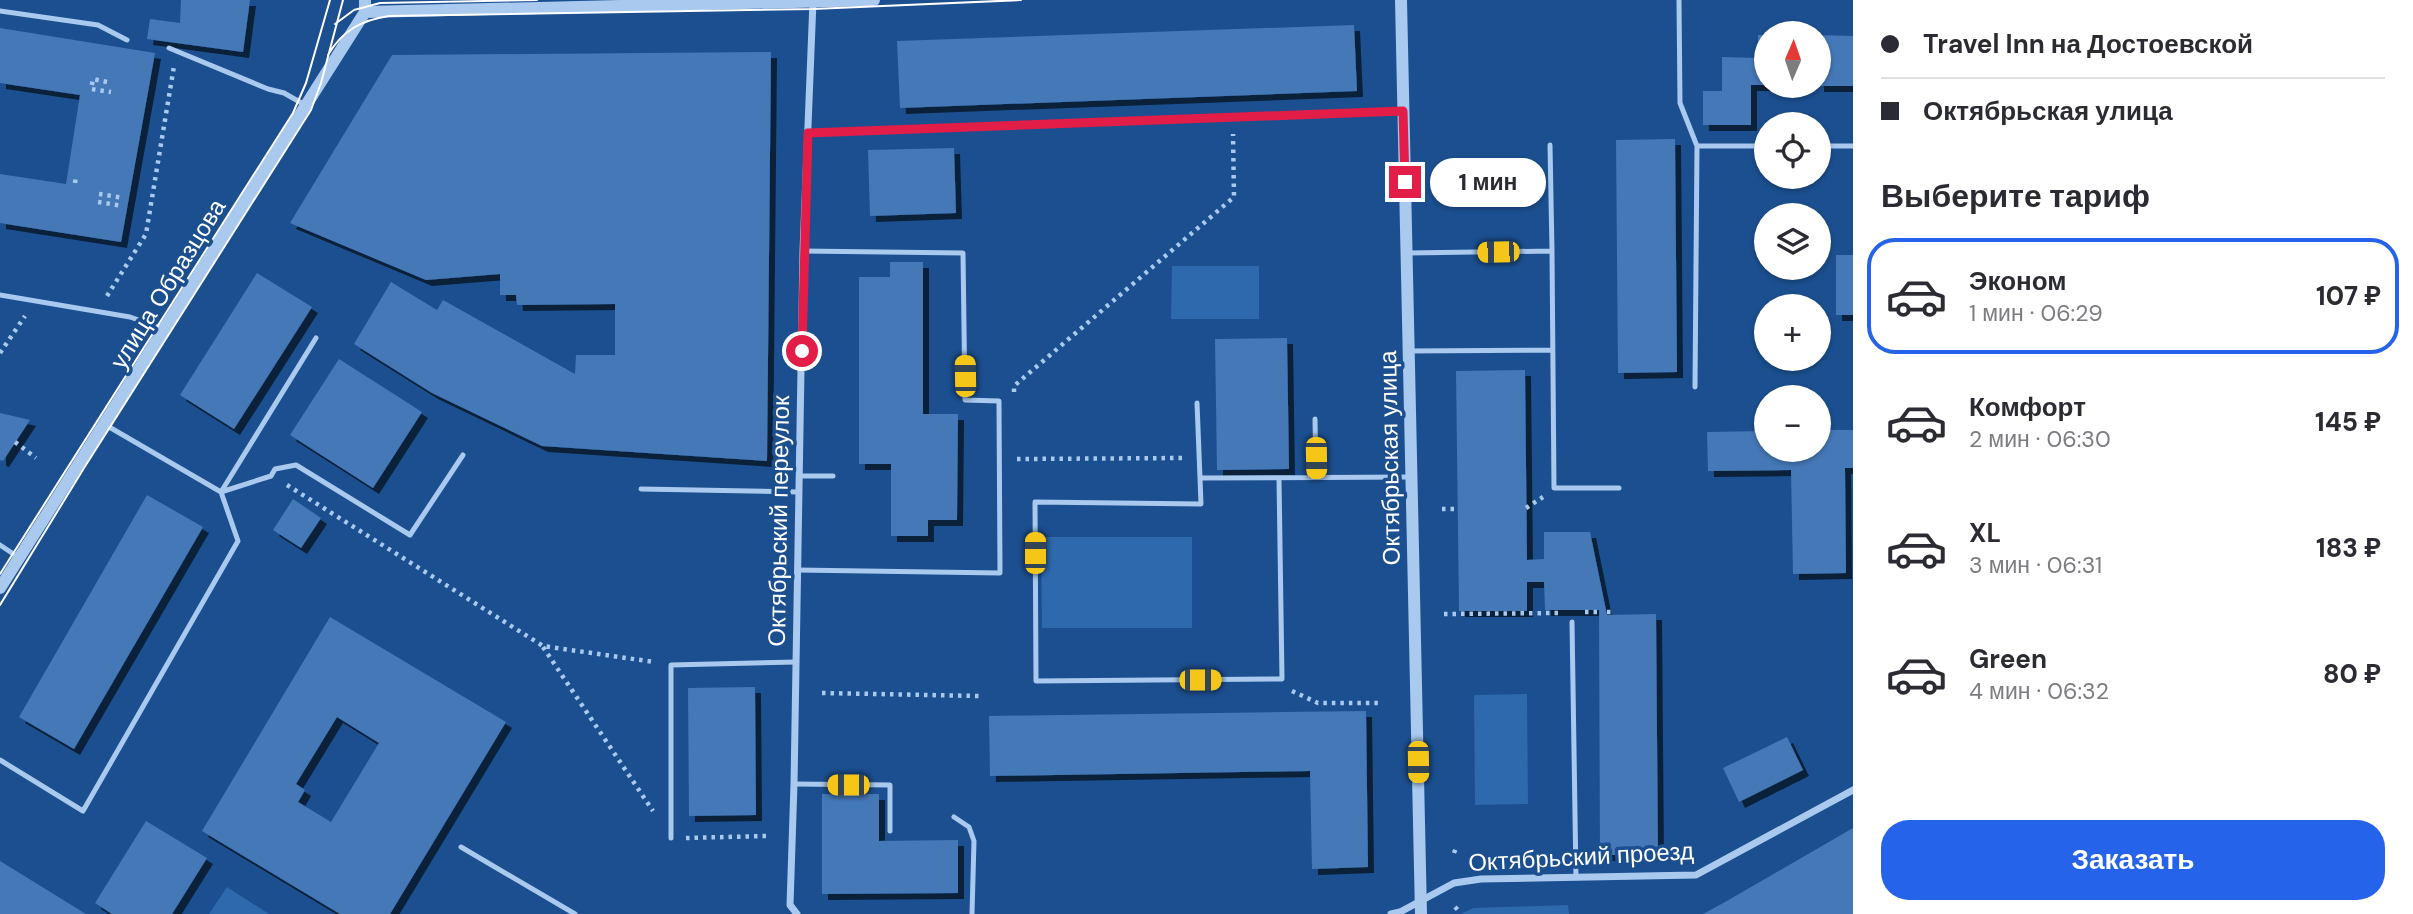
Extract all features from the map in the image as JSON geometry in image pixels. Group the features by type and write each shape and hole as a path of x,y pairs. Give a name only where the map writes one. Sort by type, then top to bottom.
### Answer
{"street":[{"path":"365,6 874,0"},
{"name":"Октябрьская улица","path":"1401,0 1421,914"},
{"name":"Октябрьский переулок","path":"797,914 790,905 803,251 813,1"},
{"name":"улица Образцова","path":"1,582 19,558 306,106 365,6"},
{"name":"Октябрьский проезд","path":"1421,900 1454,883 1481,879 1696,875 1853,790"},
{"path":"1391,914 1421,900"}],"lane":[{"path":"1679,0 1680,103 1697,146 1695,387"},
{"path":"0,11 98,25 127,40"},
{"path":"169,48 268,89 284,93 306,106"},
{"path":"808,133 1403,111"},
{"path":"1550,145 1554,488 1619,488"},
{"path":"1697,146 1754,146"},
{"path":"1831,146 1853,146"},
{"path":"797,570 1000,573 999,401 965,400 963,253 803,251"},
{"path":"1406,253 1552,251"},
{"path":"0,295 130,317 164,329"},
{"path":"221,492 316,338"},
{"path":"1408,351 1552,350"},
{"path":"1197,403 1200,504 1035,502 1036,681 1282,679 1279,478"},
{"path":"1315,419 1317,478"},
{"path":"0,760 83,811 237,541 221,492 104,424"},
{"path":"221,492 271,476 275,469 296,465 410,535 463,455"},
{"path":"799,476 833,476"},
{"path":"1200,478 1412,477"},
{"path":"641,489 799,492"},
{"path":"0,545 19,558"},
{"path":"1572,622 1576,878"},
{"path":"671,838 671,665 796,662"},
{"path":"794,784 890,785 890,831"},
{"path":"954,817 970,827 974,841 972,914"},
{"path":"461,847 575,914"}],"path":[{"path":"98,312 146,234 177,52"},
{"path":"107,82 93,79 91,89 111,92"},
{"path":"1015,398 1014,386 1234,197 1233,118"},
{"path":"75,183 76,176"},
{"path":"99,194 124,198"},
{"path":"98,202 123,206"},
{"path":"0,353 35,301"},
{"path":"15,442 36,458"},
{"path":"1016,447 1016,470"},
{"path":"1016,459 1199,457"},
{"path":"271,476 543,646 671,665"},
{"path":"1442,509 1457,509"},
{"path":"1573,612 1598,612"},
{"path":"1607,612 1615,612"},
{"path":"1444,614 1560,613"},
{"path":"543,646 671,838 767,836"},
{"path":"1286,688 1318,703 1379,703"},
{"path":"822,693 981,696"}],"shaded area":[{"path":"1172,266 1259,266 1259,319 1171,319"},
{"path":"1041,537 1192,537 1192,628 1042,628"},
{"path":"1527,694 1528,804 1475,805 1474,695"},
{"path":"227,887 269,914 209,914"},
{"path":"1568,905 1569,914 1461,914 1473,908"}],"building":[{"path":"181,0 250,0 243,52 147,39 150,19 180,23"},
{"path":"1354,25 1357,91 900,108 897,41"},
{"path":"0,28 155,53 121,242 0,223 0,174 66,184 80,95 0,83"},
{"path":"1831,35 1853,36 1853,86 1831,86"},
{"path":"771,52 767,461 542,446 432,393 354,344 391,282 437,310 443,300 575,374 576,355 615,355 615,304 517,305 516,295 500,295 500,274 426,280 290,223 392,55"},
{"path":"1722,57 1754,58 1751,125 1703,125 1703,91 1722,91"},
{"path":"1675,139 1677,372 1618,373 1616,140"},
{"path":"954,148 956,213 870,216 868,150"},
{"path":"1836,255 1853,255 1853,315 1836,315"},
{"path":"890,262 923,262 923,414 958,414 957,520 928,520 928,536 891,536 891,464 859,464 859,277 890,277"},
{"path":"257,273 312,307 234,429 180,395"},
{"path":"1287,338 1289,469 1217,470 1215,339"},
{"path":"339,359 422,412 373,488 290,435"},
{"path":"1525,370 1527,560 1544,559 1544,532 1590,532 1607,615 1656,614 1658,855 1600,855 1599,610 1545,610 1544,582 1527,582 1527,611 1459,611 1456,371"},
{"path":"0,413 30,420 3,461 0,460"},
{"path":"1831,430 1853,430 1853,468 1845,468 1846,573 1793,574 1791,470 1708,471 1707,432 1754,431 1754,462 1831,462"},
{"path":"147,495 203,527 74,749 19,717"},
{"path":"293,499 321,518 301,548 273,530"},
{"path":"330,617 506,722 390,914 340,914 202,831","holes":["337,717 379,743 331,822 298,802 305,790 296,784"]},
{"path":"755,687 756,815 689,816 688,688"},
{"path":"1366,711 1368,867 1312,869 1310,771 990,776 989,716"},
{"path":"1787,737 1803,770 1739,802 1723,768"},
{"path":"822,794 879,794 879,841 958,840 958,893 822,894"},
{"path":"146,821 207,858 172,914 112,914 95,903"},
{"path":"1853,828 1853,914 1703,914 1725,902"},
{"path":"0,861 86,914 0,914"}],"tram line":[{"path":"0,574 293,113 306,83 330,0"},
{"path":"0,605 311,110 343,0"},
{"path":"335,24 354,10 380,3 537,0"},
{"path":"328,55 353,28 370,20 389,16 813,9 1021,0"}],"route":[{"path":"802,351 808,133 1403,111 1405,182"}]}
